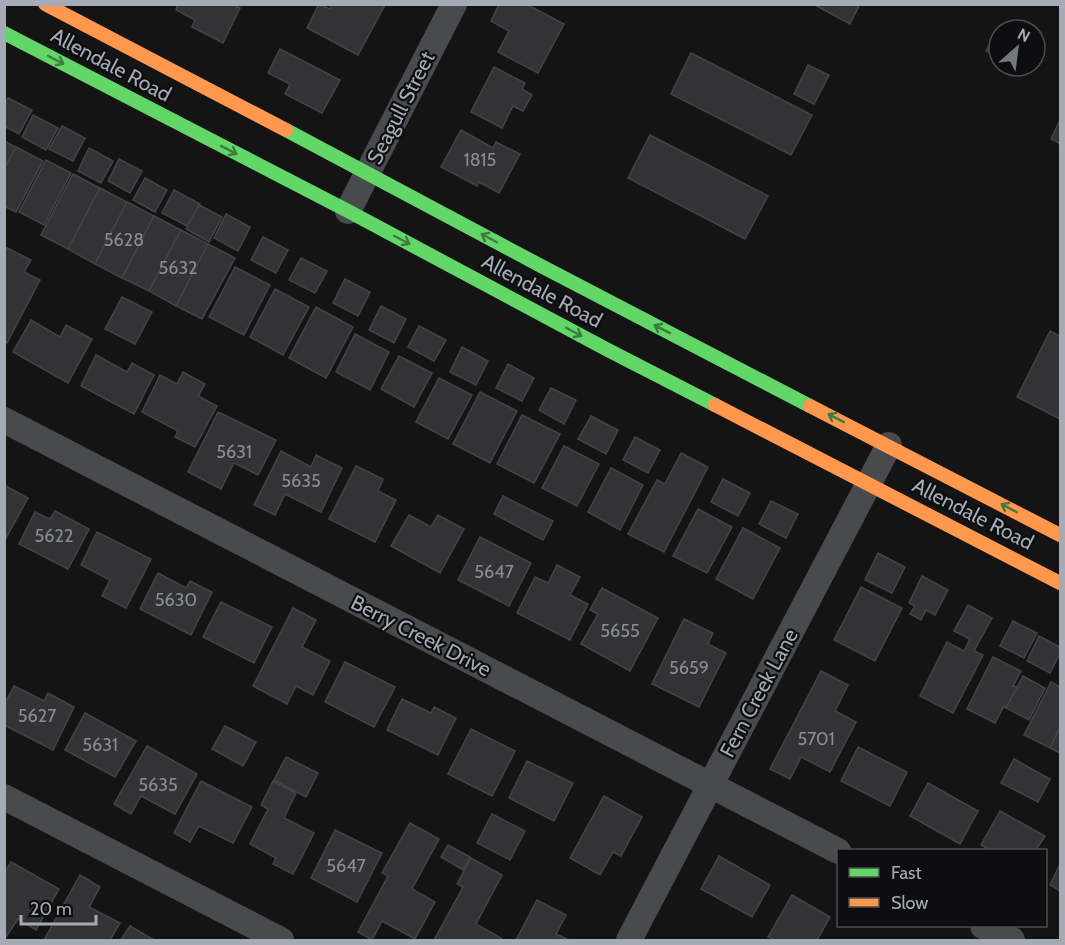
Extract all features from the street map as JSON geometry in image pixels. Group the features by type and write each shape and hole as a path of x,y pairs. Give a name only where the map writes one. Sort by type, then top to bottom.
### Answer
{"main road":[{"name":"Allendale Road","path":"45,4 127,54 367,173 543,267 624,315 889,446 1060,535"},
{"name":"Allendale Road","path":"4,33 111,83 348,212 608,344 1060,583"}],"street":[{"name":"Seagull Street","path":"348,212 454,4"},
{"name":"Berry Creek Drive","path":"4,420 837,850"},
{"name":"Fern Creek Lane","path":"629,940 889,446"},
{"path":"4,797 281,940"},
{"path":"984,927 1012,940"}],"building":[{"path":"178,4 233,4 240,8 223,43 192,27 195,20 176,10"},
{"path":"319,4 330,9 332,4 385,5 358,55 307,28"},
{"path":"499,4 526,4 564,24 538,73 498,52 509,31 491,21"},
{"path":"813,4 860,4 850,24"},
{"path":"280,49 340,80 322,113 285,94 290,84 268,73"},
{"path":"691,53 812,115 791,155 671,94"},
{"path":"808,65 829,75 814,104 794,94"},
{"path":"494,67 525,83 522,89 532,95 523,111 513,106 502,128 471,112"},
{"path":"8,98 32,110 19,134 4,126 4,105"},
{"path":"33,115 58,128 46,150 22,137"},
{"path":"1060,120 1060,144 1051,139"},
{"path":"62,126 85,138 73,161 49,149"},
{"path":"461,130 493,148 496,142 520,154 499,193 479,182 477,186 441,167"},
{"path":"650,135 768,196 745,239 628,178"},
{"path":"4,141 16,147 4,169"},
{"path":"16,147 43,161 16,212 4,206 4,169"},
{"path":"89,148 113,161 101,183 78,171"},
{"path":"119,159 142,171 130,193 108,181"},
{"path":"46,160 71,173 44,225 19,212"},
{"path":"73,174 100,188 68,249 41,235"},
{"path":"145,178 167,190 155,212 133,200"},
{"path":"100,188 127,202 95,264 68,249"},
{"path":"174,190 200,204 187,226 162,213"},
{"path":"127,202 154,216 122,278 95,264"},
{"path":"199,205 222,217 209,242 186,229"},
{"path":"226,214 250,227 238,251 214,238"},
{"path":"154,216 181,230 149,291 122,278"},
{"path":"181,230 208,244 176,306 149,291"},
{"path":"263,237 288,250 276,273 251,260"},
{"path":"208,244 235,258 202,319 176,306"},
{"path":"5,247 31,260 24,272 40,280 7,343 4,341"},
{"path":"301,258 327,271 315,293 289,280"},
{"path":"235,267 270,285 244,335 209,317"},
{"path":"345,279 370,292 358,316 333,303"},
{"path":"275,289 309,307 283,355 250,337"},
{"path":"122,297 152,312 135,344 105,329"},
{"path":"381,306 406,319 394,343 369,330"},
{"path":"316,307 353,327 326,378 289,358"},
{"path":"31,320 60,337 66,325 92,339 68,383 13,352"},
{"path":"419,326 446,340 434,361 408,347"},
{"path":"1050,331 1060,336 1060,419 1017,397"},
{"path":"355,334 389,352 370,390 336,372"},
{"path":"462,347 488,361 476,385 450,372"},
{"path":"96,355 127,372 132,363 154,375 134,414 81,386"},
{"path":"399,356 432,373 414,407 381,389"},
{"path":"508,364 534,378 522,401 496,388"},
{"path":"183,372 205,384 198,396 217,406 195,447 175,437 178,431 142,412 160,375 177,384"},
{"path":"439,378 472,395 448,439 416,422"},
{"path":"551,388 576,400 564,424 539,410"},
{"path":"480,392 517,411 490,463 453,444"},
{"path":"218,412 276,440 258,475 234,463 221,489 188,472"},
{"path":"522,415 560,434 534,483 497,464"},
{"path":"591,416 618,430 606,454 578,439"},
{"path":"635,437 660,450 648,473 623,460"},
{"path":"564,446 599,464 577,506 542,488"},
{"path":"281,451 311,467 316,455 342,468 321,512 285,494 275,515 254,505"},
{"path":"681,453 708,467 664,552 628,534 657,480 665,484"},
{"path":"356,466 383,479 378,491 396,500 375,542 329,519"},
{"path":"611,468 643,485 620,530 588,512"},
{"path":"723,479 750,493 738,516 711,502"},
{"path":"4,485 28,498 5,540 4,539"},
{"path":"503,496 553,521 543,540 494,514"},
{"path":"771,501 798,514 786,538 759,524"},
{"path":"698,509 732,527 707,573 673,556"},
{"path":"55,511 89,529 68,569 19,544 35,512 50,519"},
{"path":"409,515 431,527 438,515 464,529 440,573 391,546"},
{"path":"743,528 780,548 753,599 716,579"},
{"path":"97,532 151,559 126,608 102,596 110,580 81,565"},
{"path":"480,537 531,563 509,606 458,580"},
{"path":"878,553 905,567 892,593 865,580"},
{"path":"557,565 580,577 570,595 588,604 570,640 517,613 535,577 548,583"},
{"path":"158,573 186,588 190,581 212,592 191,635 140,609"},
{"path":"922,576 948,590 935,615 926,610 921,620 910,614 915,606 909,603"},
{"path":"861,587 902,608 875,661 834,640"},
{"path":"602,588 658,618 630,671 581,644 598,614 590,610"},
{"path":"221,602 272,627 254,663 203,637"},
{"path":"968,605 992,618 974,651 983,655 953,713 920,696 947,642 964,651 970,639 954,631"},
{"path":"293,608 316,620 302,647 330,661 313,695 296,686 287,704 253,686"},
{"path":"684,619 713,633 708,644 726,653 699,707 652,684"},
{"path":"1013,621 1037,633 1024,658 1000,646"},
{"path":"1039,636 1060,647 1060,653 1050,673 1027,661"},
{"path":"993,657 1021,671 1013,686 1017,687 995,723 967,709"},
{"path":"345,662 395,687 374,727 325,702"},
{"path":"821,671 848,685 835,711 856,722 830,772 801,757 790,779 770,769"},
{"path":"1023,676 1045,688 1029,720 1006,708"},
{"path":"1051,682 1060,687 1060,727 1050,748 1024,735"},
{"path":"14,686 44,701 48,693 74,707 53,750 4,725 4,705"},
{"path":"402,699 431,713 434,707 456,718 438,755 387,730"},
{"path":"85,713 136,741 115,777 65,750"},
{"path":"225,726 256,742 243,766 212,749"},
{"path":"1060,727 1060,753 1050,748"},
{"path":"471,729 515,751 492,796 448,774"},
{"path":"147,746 197,774 175,814 141,796 131,814 114,804"},
{"path":"858,747 907,772 890,806 841,781"},
{"path":"286,757 318,773 306,797 274,780"},
{"path":"1014,759 1050,779 1038,802 1001,783"},
{"path":"527,761 573,783 554,821 509,798"},
{"path":"201,781 252,807 233,843 199,826 190,842 174,833"},
{"path":"273,781 296,793 284,818 314,833 293,874 273,864 276,858 250,844 268,809 261,805"},
{"path":"928,783 978,811 960,844 910,816"},
{"path":"604,796 642,817 621,856 613,852 600,875 570,858"},
{"path":"1000,811 1045,836 1037,849 988,849 981,845"},
{"path":"492,814 525,831 510,860 477,843"},
{"path":"410,823 439,839 412,889 435,902 415,939 382,921 372,940 358,932 388,876 382,873"},
{"path":"335,830 382,853 357,902 311,878"},
{"path":"448,845 470,857 463,870 441,857"},
{"path":"719,856 770,885 752,917 701,889"},
{"path":"471,858 502,875 476,924 501,938 500,940 434,940 463,887 457,884"},
{"path":"11,862 59,889 36,930 18,919 4,940 4,873"},
{"path":"1060,864 1060,891 1050,885"},
{"path":"80,875 100,887 89,907 120,923 110,940 44,940"},
{"path":"792,895 830,917 817,940 775,940 768,937"},
{"path":"537,900 566,915 556,934 569,940 516,940"},
{"path":"130,926 154,940 121,940"}],"traffic: fast":[{"path":"4,33 715,405"},
{"path":"286,130 810,406"}],"traffic: slow":[{"path":"45,4 286,130"},
{"path":"715,405 1060,583"},
{"path":"810,406 1060,535"}]}
